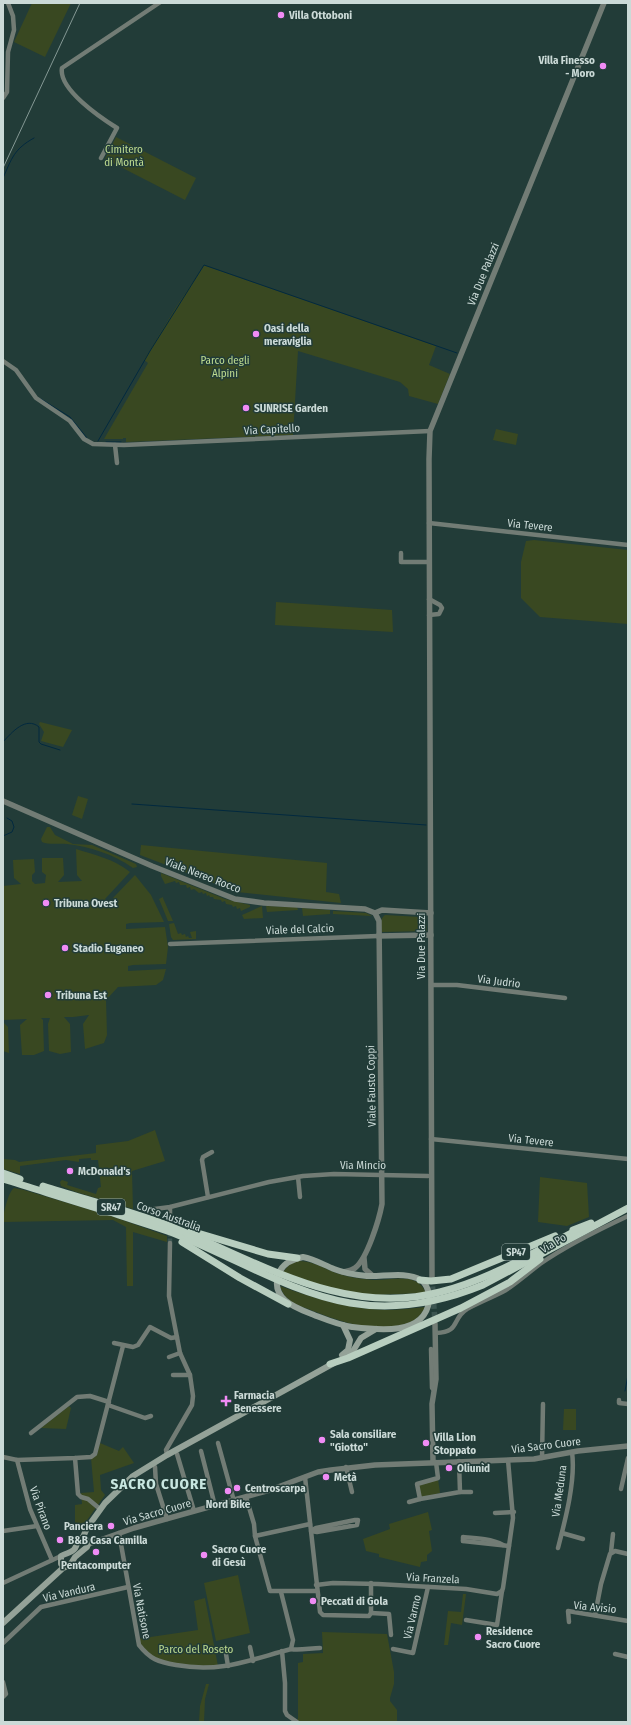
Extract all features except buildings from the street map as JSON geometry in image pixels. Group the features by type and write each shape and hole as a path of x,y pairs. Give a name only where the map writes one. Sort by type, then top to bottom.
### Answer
{"highway":[{"name":"Corso Australia","path":"3,1174 169,1223 290,1278 332,1292 357,1297 438,1301 459,1295 482,1285 576,1236"},
{"name":"Corso Australia","path":"3,1179 144,1223 184,1238 272,1279 319,1297 351,1304 379,1307 420,1300 480,1278 591,1223"},
{"name":"SP47","path":"420,1280 431,1281 451,1279 591,1223 628,1203"},
{"name":"Via Po","path":"576,1236 628,1208"},
{"name":"SR47","path":"144,1223 181,1241 240,1278 288,1304"},
{"name":"SR47","path":"169,1223 268,1254 297,1258"},
{"name":"SP47","path":"413,1325 510,1282 535,1262 576,1236"},
{"name":"SP47","path":"330,1364 348,1358 411,1331 461,1308 487,1293"}],"main road":[{"name":"SR47","path":"297,1258 309,1258 342,1272 372,1276 406,1276 420,1280"},
{"path":"288,1304 279,1293 277,1278 280,1270 287,1263 297,1258"},
{"path":"413,1325 425,1315 428,1307 428,1290 425,1284 420,1280"},
{"name":"SR47","path":"288,1304 343,1326 376,1329 398,1328 413,1325"},
{"path":"330,1364 342,1355 350,1345 350,1340 343,1326"},
{"path":"65,1567 60,1561 64,1555 75,1549 79,1539 84,1537 87,1528 100,1509 117,1490 133,1476 167,1455 349,1354 361,1338 376,1329"},
{"path":"4,1622 65,1567 70,1565 72,1560 87,1547 89,1544 88,1540 84,1537"},
{"path":"77,1544 79,1548 84,1549"},
{"path":"64,1555 71,1556 72,1560"}],"street":[{"path":"4,96 8,52 14,30 13,16 8,3"},
{"path":"101,158 117,128 90,110 71,90 61,70 70,61 159,3"},
{"name":"Via Due Palazzi","path":"432,1277 429,615 430,431 604,3"},
{"name":"Via Capitello","path":"3,361 16,370 36,398 65,417 84,439 93,444 115,445 430,431"},
{"path":"115,445 117,462"},
{"name":"Via Tevere","path":"429,523 628,545"},
{"path":"401,553 401,562 429,562"},
{"path":"429,599 440,605 442,608 439,614 429,615"},
{"name":"Viale Nereo Rocco","path":"3,801 147,864 235,899 264,903 364,909 375,913 382,910 431,913"},
{"name":"Viale Fausto Coppi","path":"364,1256 380,1214 382,1204 383,1174 378,921 375,913"},
{"name":"Viale del Calcio","path":"170,944 431,935"},
{"name":"Via Judrio","path":"431,985 457,985 564,998"},
{"name":"Via Tevere","path":"431,1139 628,1159"},
{"path":"208,1196 202,1160 203,1157 212,1152"},
{"name":"Via Mincio","path":"147,1210 170,1207 208,1196 298,1177 383,1174 428,1176"},
{"path":"298,1177 300,1197"},
{"path":"169,1223 170,1207"},
{"name":"Via Po","path":"436,1333 449,1331 453,1328 459,1316 466,1310 504,1291 518,1282 540,1264 563,1250 628,1216"},
{"path":"167,1455 166,1450 192,1405 194,1396 190,1375 180,1353 176,1337 169,1296 170,1243"},
{"path":"342,1272 354,1269 361,1262 364,1256"},
{"path":"364,1256 365,1269 372,1276"},
{"path":"420,1498 418,1484 438,1478 435,1462 432,1404 436,1379 435,1324"},
{"path":"114,1343 123,1346 138,1346 150,1327 171,1338 176,1337"},
{"path":"3,1457 17,1460 91,1457 95,1454 123,1346"},
{"path":"431,1349 432,1388 434,1390"},
{"path":"169,1357 180,1353"},
{"path":"173,1375 190,1375"},
{"path":"31,1432 77,1397 90,1396 145,1418 151,1416"},
{"path":"619,1400 619,1403 628,1404"},
{"path":"542,1458 543,1404"},
{"path":"218,1443 234,1500"},
{"name":"Via Sacro Cuore","path":"89,1544 119,1533 246,1497 318,1472 346,1467 542,1458 572,1452 628,1446"},
{"path":"201,1452 215,1506"},
{"name":"Via Meduna","path":"558,1548 562,1533 573,1467 572,1452"},
{"path":"177,1454 194,1511"},
{"path":"75,1458 79,1496 88,1499 100,1509"},
{"path":"621,1489 628,1458"},
{"name":"Via Pirano","path":"17,1460 24,1492 52,1560"},
{"path":"466,1620 496,1625 506,1572 514,1512 509,1486 508,1460"},
{"path":"459,1461 460,1492"},
{"path":"155,1467 156,1484 167,1519"},
{"path":"346,1467 352,1492"},
{"path":"305,1477 320,1612 323,1615 368,1616 371,1613 389,1614 391,1635"},
{"path":"409,1502 420,1498 460,1492 471,1492"},
{"path":"246,1497 270,1591 317,1591"},
{"path":"495,1513 514,1512"},
{"path":"358,1520 357,1525 333,1530 317,1532 311,1531 316,1528 358,1520"},
{"path":"255,1536 310,1524"},
{"path":"3,1531 37,1526"},
{"name":"Via Natisone","path":"119,1533 137,1639 139,1645 147,1656 162,1662 190,1667 208,1668 253,1661 291,1649 320,1648"},
{"name":"Via Meduna","path":"562,1533 583,1539"},
{"path":"595,1615 601,1584 611,1552 613,1534"},
{"path":"503,1545 498,1542 463,1537 463,1541 509,1546"},
{"path":"611,1552 615,1551 628,1554"},
{"path":"3,1582 64,1555"},
{"name":"Via Franzela","path":"316,1585 333,1583 371,1584 466,1589 498,1594 502,1591"},
{"path":"371,1584 371,1613"},
{"name":"Via Vandura","path":"3,1643 41,1607 128,1587"},
{"name":"Via Varmo","path":"393,1649 413,1653 428,1587"},
{"path":"281,1592 293,1640 291,1649"},
{"name":"Via Avisio","path":"569,1622 568,1611 628,1621"},
{"path":"250,1647 253,1661"},
{"path":"282,1651 285,1683 285,1711 287,1715 296,1722"},
{"path":"226,1654 228,1666"},
{"path":"615,1654 628,1657"},
{"path":"3,1682 6,1694 3,1697"}],"green space":[{"path":"32,3 71,3 45,57 14,42"},
{"name":"Cimitero di Montà","path":"116,137 196,178 185,200 105,159"},
{"name":"Parco degli Alpini","path":"204,265 436,346 429,365 450,374 438,404 409,396 408,389 400,382 298,351 293,435 126,442 126,438 104,439 148,363 144,360"},
{"path":"496,429 518,434 516,445 493,440"},
{"path":"534,540 628,550 628,624 540,617 521,598 521,562 526,541"},
{"path":"276,602 392,610 393,632 275,625"},
{"path":"40,722 72,730 63,747 41,741 44,732 39,724"},
{"path":"78,796 88,799 82,819 72,815"},
{"path":"47,827 50,827 55,835 73,844 92,845 136,864 137,867 133,868 110,855 93,849 67,844 42,842 41,839"},
{"path":"141,845 327,863 326,892 339,894 341,903 237,892 140,855"},
{"name":"Stadio Euganeo","path":"76,849 97,855 130,872 105,899 112,906 116,901 113,898 135,875 151,895 164,922 130,923 126,924 126,929 165,927 168,947 166,964 133,965 128,966 128,971 166,969 163,980 156,985 118,987 106,1000 107,1035 104,1043 85,1049 83,1024 89,1015 64,1017 70,1024 71,1052 60,1054 49,1051 48,1024 50,1018 41,1018 43,1020 44,1051 34,1055 22,1055 20,1025 27,1019 3,1020 3,886 21,884 14,878 13,860 34,859 35,872 32,875 32,881 35,884 45,883 46,875 42,872 42,858 63,858 64,875 58,882 82,881 77,875"},
{"path":"161,873 225,899 250,905 250,907 241,911 240,908 237,909 236,906 233,907 232,905 226,904 225,901 222,902 221,900 210,897 209,895 207,896 206,893 199,893 194,889 191,890 190,887 187,888 186,885 180,885 179,882 176,883 175,881 165,884"},
{"path":"163,897 173,921 168,921 159,899"},
{"path":"262,906 263,918 244,919 242,915"},
{"path":"266,906 297,907 298,910 267,912"},
{"path":"302,908 330,910 330,914 303,916"},
{"path":"333,911 366,913 372,916 333,914"},
{"path":"383,916 421,917 426,922 427,931 382,932 381,923"},
{"path":"174,923 178,934 185,934 186,937 188,936 189,938 192,938 190,932 196,931 196,939 173,940 171,937 169,924"},
{"path":"3,1022 8,1027 9,1053 3,1051"},
{"path":"155,1130 165,1161 132,1171 133,1209 61,1186 60,1182 62,1180 68,1182 67,1185 96,1194 98,1188 101,1187 98,1160 91,1160 91,1158 79,1159 79,1162 66,1160 20,1166 20,1174 3,1169 3,1159 15,1160 19,1162 96,1153 96,1145 128,1141"},
{"path":"540,1177 587,1183 589,1217 567,1226 538,1222"},
{"path":"14,1188 111,1216 167,1236 167,1242 133,1232 133,1286 127,1286 126,1227 113,1220 3,1222 8,1199"},
{"path":"298,1261 313,1263 345,1276 373,1280 410,1279 422,1286 426,1293 371,1295 329,1288 283,1272 290,1264"},
{"path":"280,1286 319,1299 359,1308 386,1310 426,1307 416,1318 408,1323 385,1327 361,1326 338,1320 299,1306 282,1292"},
{"path":"69,1406 71,1408 66,1429 41,1428"},
{"path":"564,1409 576,1409 576,1430 563,1430"},
{"path":"100,1443 119,1451 123,1447 134,1463 100,1475 101,1490 105,1495 85,1523 75,1525 75,1505 82,1504 81,1493 94,1492 91,1458 97,1455"},
{"path":"438,1479 440,1493 421,1498 418,1484"},
{"path":"428,1512 432,1530 429,1531 432,1551 427,1555 427,1561 421,1562 420,1567 379,1557 379,1554 366,1551 363,1539 390,1529 389,1524"},
{"path":"238,1575 250,1633 216,1641 204,1583"},
{"path":"463,1594 466,1594 462,1625 451,1623 448,1645 444,1645 448,1611 461,1612"},
{"name":"Parco del Roseto","path":"205,1598 218,1666 202,1667 171,1663 161,1661 147,1655 137,1639 198,1630 194,1601"},
{"path":"322,1632 387,1634 394,1672 394,1684 390,1701 397,1710 397,1722 297,1722 298,1663 303,1662 303,1654 323,1653"},
{"path":"206,1684 209,1684 205,1699 204,1722 199,1722 200,1706"}],"waterway":[{"path":"3,178 14,155 22,146 34,138"},
{"path":"98,441 150,351 204,265 457,353"},
{"path":"41,399 70,417 87,438"},
{"path":"106,442 121,442"},
{"path":"3,742 15,730 24,724 29,723 39,727 39,742 41,744 60,750"},
{"path":"132,804 426,825"},
{"path":"3,836 12,832 14,827 12,821 7,818"},
{"path":"625,1391 628,1375"}],"tunnel":[{"path":"170,1220 170,1243"},
{"path":"432,1278 435,1323"}],"railway":[{"path":"3,168 80,3"}],"place":[{"name":"Villa Ottoboni","path":"281,15"},
{"name":"Villa Finesso - Moro","path":"603,66"},
{"name":"Oasi della meraviglia","path":"256,334"},
{"name":"SUNRISE Garden","path":"246,408"},
{"name":"Tribuna Ovest","path":"46,903"},
{"name":"Stadio Euganeo","path":"65,948"},
{"name":"Tribuna Est","path":"48,995"},
{"name":"McDonald's","path":"70,1171"},
{"name":"Farmacia Benessere","path":"226,1401"},
{"name":"Sala consiliare \"Giotto\"","path":"322,1440"},
{"name":"Villa Lion Stoppato","path":"426,1443"},
{"name":"Oliunìd","path":"449,1468"},
{"name":"Metà","path":"326,1477"},
{"name":"Centroscarpa","path":"237,1488"},
{"name":"Nord Bike","path":"228,1491"},
{"name":"Panciera","path":"111,1526"},
{"name":"B&B Casa Camilla","path":"60,1540"},
{"name":"Pentacomputer","path":"96,1552"},
{"name":"Sacro Cuore di Gesù","path":"204,1555"},
{"name":"Peccati di Gola","path":"313,1601"},
{"name":"Residence Sacro Cuore","path":"478,1637"}],"district":[{"name":"SACRO CUORE","path":"159,1484"}]}
